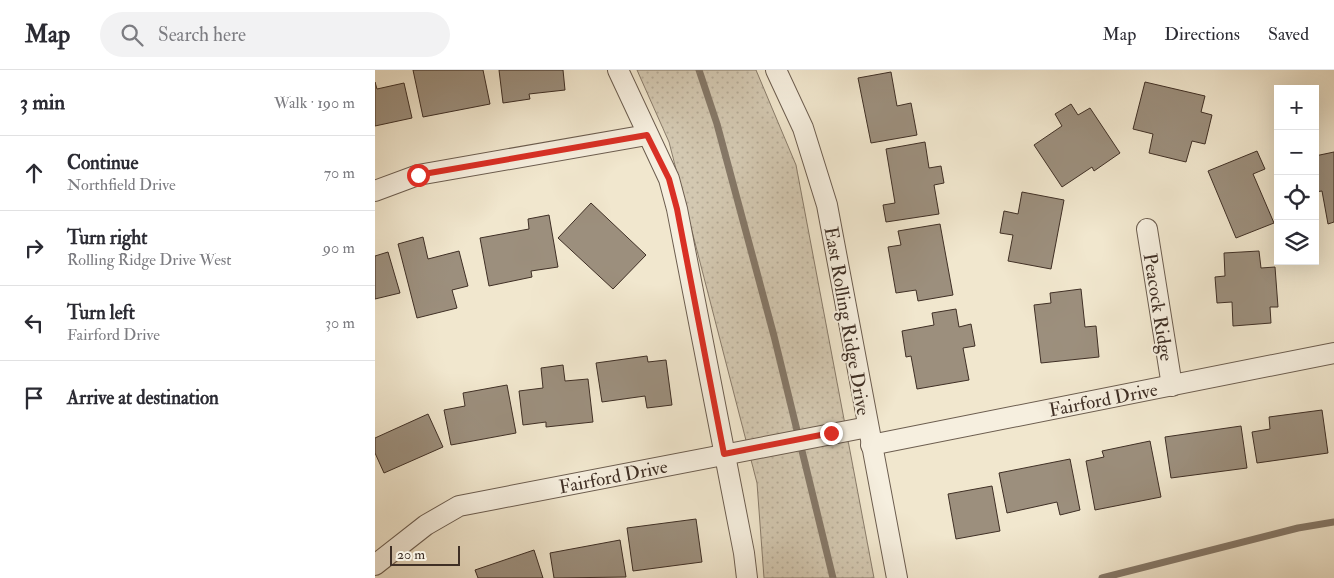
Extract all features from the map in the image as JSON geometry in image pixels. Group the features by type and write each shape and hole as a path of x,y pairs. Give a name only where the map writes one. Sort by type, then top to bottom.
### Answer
{"street":[{"path":"618,70 669,179 677,209 744,553 747,578"},
{"name":"East Rolling Ridge Drive","path":"776,70 803,128 827,205 897,578"},
{"path":"375,191 418,175 647,135"},
{"name":"Peacock Ridge","path":"1147,228 1172,386"},
{"name":"Fairford Drive","path":"375,565 426,525 459,506 831,433 869,436 1172,386 1334,353"}],"shaded area":[{"path":"637,70 756,70 796,165 874,578 764,578 757,483 669,142"}],"building":[{"path":"413,70 483,70 490,104 423,117"},
{"path":"499,70 563,70 565,90 529,94 530,99 503,103"},
{"path":"891,72 897,106 911,103 917,135 871,143 858,78"},
{"path":"375,82 377,89 404,83 412,118 375,126"},
{"path":"1145,82 1205,96 1201,112 1212,115 1205,144 1192,141 1186,162 1149,153 1153,134 1133,129"},
{"path":"1071,104 1078,115 1090,108 1120,153 1094,171 1092,167 1062,187 1034,145 1062,126 1055,114"},
{"path":"925,142 929,168 941,166 944,183 934,185 939,214 886,222 883,205 895,203 886,149"},
{"path":"1257,151 1265,169 1253,174 1274,223 1236,238 1208,171"},
{"path":"1334,152 1334,222 1328,224 1322,191 1319,191 1319,155"},
{"path":"1022,192 1064,200 1051,269 1008,261 1013,235 1000,233 1004,211 1018,214"},
{"path":"591,203 646,255 613,289 558,238"},
{"path":"549,215 558,267 531,271 532,277 489,286 480,238 529,229 528,219"},
{"path":"940,224 953,295 918,301 916,290 896,293 888,247 901,245 898,231"},
{"path":"423,237 428,259 459,251 468,286 452,290 457,308 417,318 398,244"},
{"path":"1259,251 1261,268 1275,267 1278,307 1270,307 1271,323 1233,326 1232,302 1217,303 1215,277 1225,276 1224,253"},
{"path":"388,252 400,293 375,299 375,256"},
{"path":"1081,289 1085,327 1096,326 1099,357 1041,363 1034,305 1051,303 1050,293"},
{"path":"956,309 959,327 971,324 975,346 963,348 969,380 917,389 911,356 906,357 902,331 934,325 932,313"},
{"path":"647,356 648,362 666,360 672,405 647,408 645,396 602,402 596,363"},
{"path":"563,365 565,381 588,379 593,422 546,427 546,422 523,425 519,391 543,388 541,368"},
{"path":"507,385 516,433 451,445 444,410 465,406 463,393"},
{"path":"1322,410 1328,453 1257,463 1252,432 1270,429 1269,417"},
{"path":"428,414 443,447 384,473 375,453 375,438"},
{"path":"1241,426 1247,468 1171,478 1165,437"},
{"path":"1150,441 1161,497 1095,510 1086,461 1104,457 1102,451"},
{"path":"1070,459 1080,510 1060,515 1057,502 1007,513 999,473"},
{"path":"992,486 1000,531 956,539 948,494"},
{"path":"696,519 702,562 633,571 627,528"},
{"path":"620,540 626,577 554,578 550,553"},
{"path":"534,550 543,578 478,578 475,570"}],"waterway":[{"path":"699,70 717,124 774,336 833,578"},
{"path":"1102,578 1298,528 1334,522"}],"route":[{"path":"418,175 647,135 669,179 677,209 724,454 831,433"}]}
